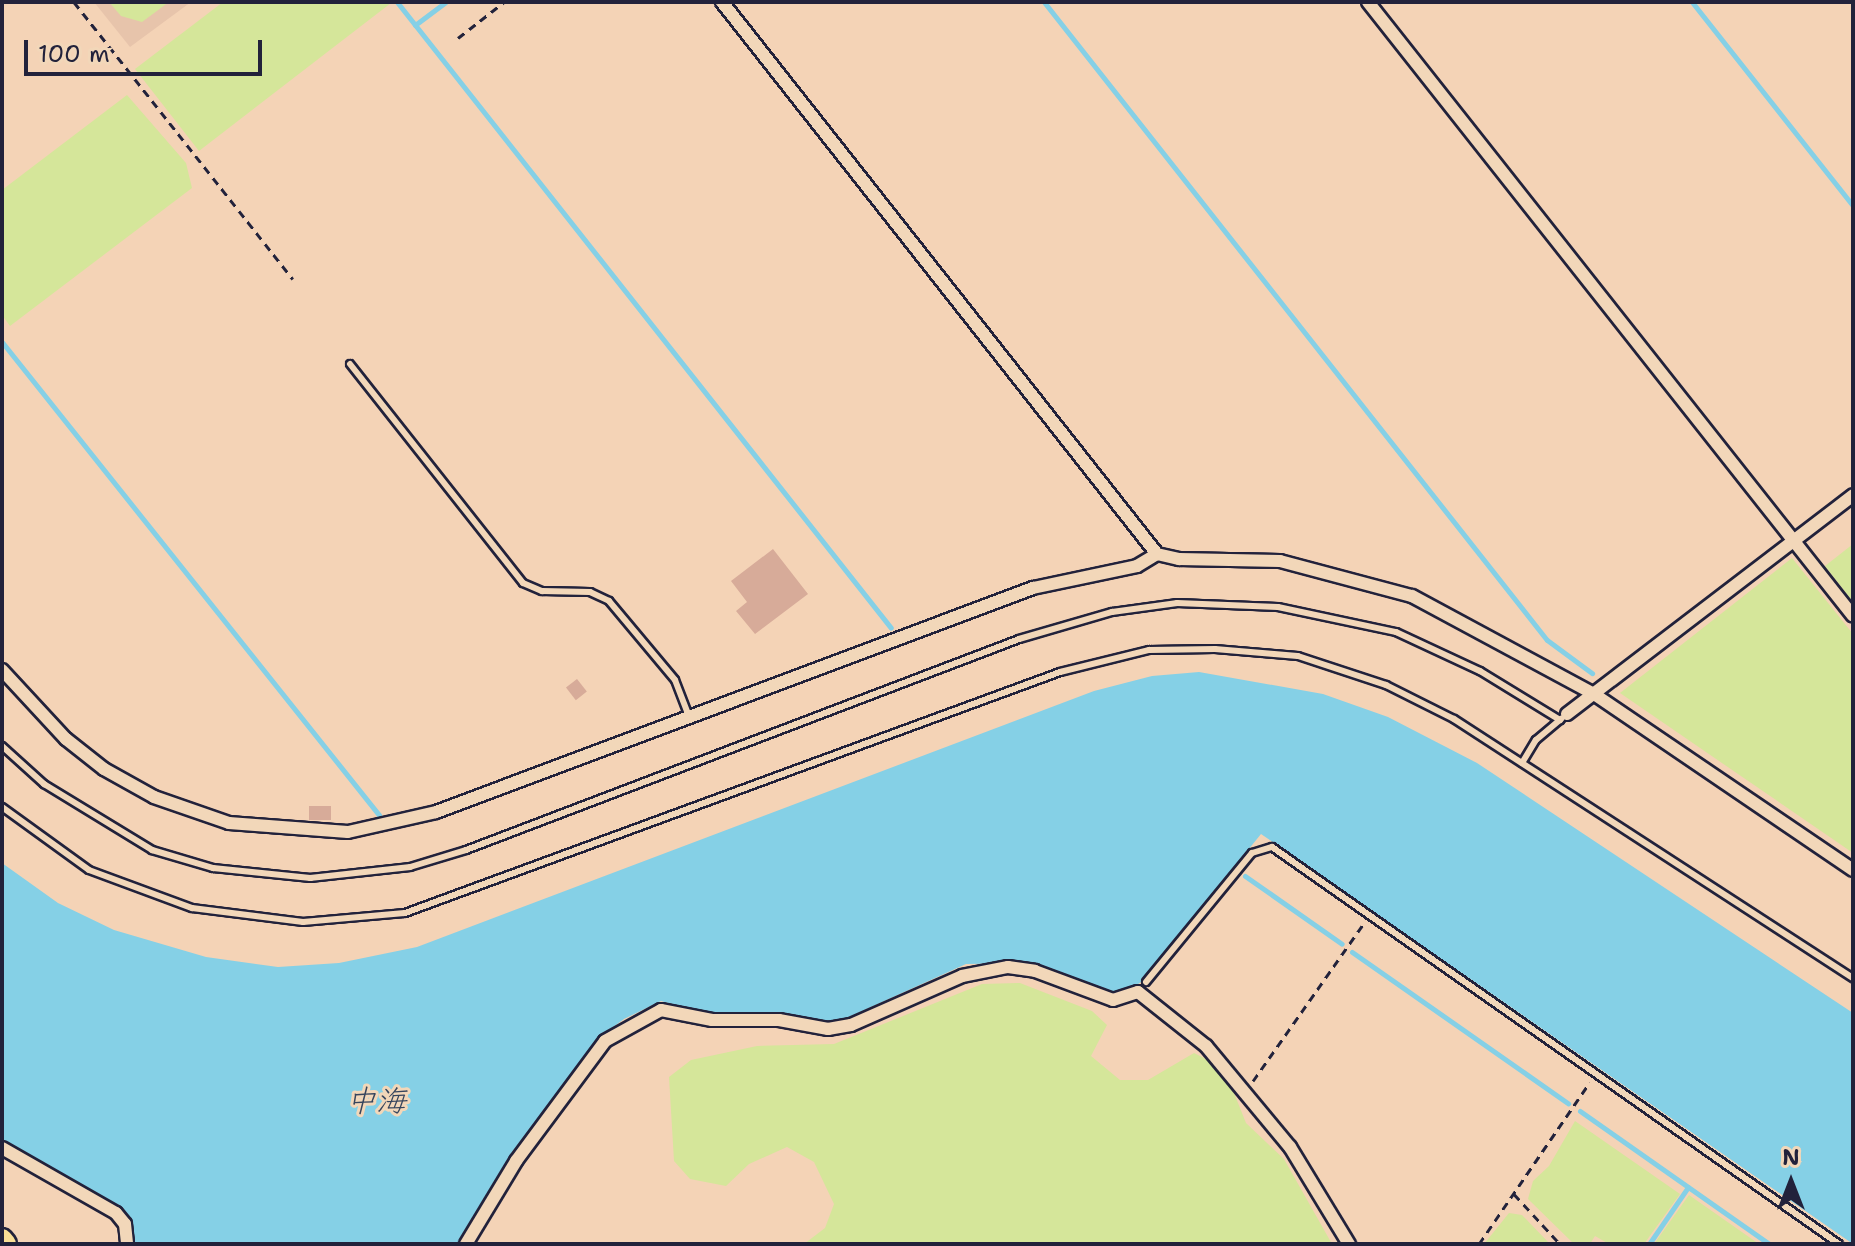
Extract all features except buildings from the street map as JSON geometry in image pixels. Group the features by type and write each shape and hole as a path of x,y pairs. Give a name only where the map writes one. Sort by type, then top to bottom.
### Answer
{"highway":[{"path":"2,1239 6,1244"}],"street":[{"path":"722,2 1157,554 1179,559 1280,561 1370,581 1449,613 1594,694 1853,870"},
{"path":"1368,2 1853,616"},
{"path":"1563,717 1853,495"},
{"path":"2,670 66,739 104,769 154,797 229,823 310,832 406,822 1033,588 1137,566 1157,554"},
{"path":"466,1244 516,1161 605,1041 661,1010 712,1020 779,1020 828,1029 851,1025 962,976 1008,967 1035,971 1113,1000 1142,987 1206,1046 1245,1089 1290,1147 1349,1244"},
{"path":"2,1148 116,1213 125,1224 127,1244"}],"lane":[{"path":"350,364 523,583 542,591 590,592 609,601 675,680 689,716"},
{"path":"2,746 44,784 152,850 213,868 310,878 410,867 466,850 1019,639 1125,610 1227,603 1361,621 1436,648 1563,717 1536,740 1522,763"},
{"path":"2,807 104,875 192,908 303,922 405,913 1060,672 1149,650 1215,649 1298,656 1386,685 1454,719 1853,978"},
{"path":"1142,987 1261,847 1272,847 1839,1244"}],"path":[{"path":"74,2 293,279"},
{"path":"458,38 504,2"},
{"path":"1251,1084 1369,916"},
{"path":"1479,1244 1596,1074"},
{"path":"1514,1194 1560,1244"}],"shaded area":[{"path":"94,2 191,2 130,47"}],"green space":[{"path":"109,2 169,2 142,22 121,16"},
{"path":"223,2 391,3 199,151 135,69"},
{"path":"127,95 186,163 192,188 10,326 2,315 2,190"},
{"path":"1853,544 1853,602 1825,566"},
{"path":"1792,558 1853,634 1853,853 1620,693"},
{"path":"1020,983 1092,1011 1107,1025 1091,1056 1120,1080 1148,1080 1194,1053 1212,1062 1234,1093 1246,1123 1284,1159 1332,1244 804,1244 825,1228 834,1204 814,1162 787,1147 749,1164 726,1186 690,1179 674,1161 669,1077 691,1060 757,1046 834,1044 982,984"},
{"path":"1575,1121 1680,1194 1644,1244 1609,1244 1595,1236 1590,1244 1574,1244 1528,1199 1533,1181 1549,1166"},
{"path":"1689,1195 1759,1244 1654,1244"},
{"path":"1509,1213 1522,1215 1550,1244 1484,1244"}],"water":[{"name":"中海","path":"1199,672 1323,694 1388,717 1477,763 1853,1013 1853,1244 1261,834 1141,982 1121,996 1029,963 966,964 838,1022 778,1014 711,1015 661,1001 624,1019 597,1039 513,1151 458,1244 134,1244 129,1216 2,1141 2,863 58,903 114,930 206,957 278,967 339,963 417,947 1094,691 1152,676"}],"waterway":[{"path":"397,2 891,628"},
{"path":"415,25 445,2"},
{"path":"1044,2 1547,640 1592,673"},
{"path":"1692,2 1853,206"},
{"path":"2,342 379,815"},
{"path":"1245,876 1342,944"},
{"path":"1352,952 1568,1103"},
{"path":"1580,1111 1769,1244"},
{"path":"1649,1244 1688,1187"}]}
